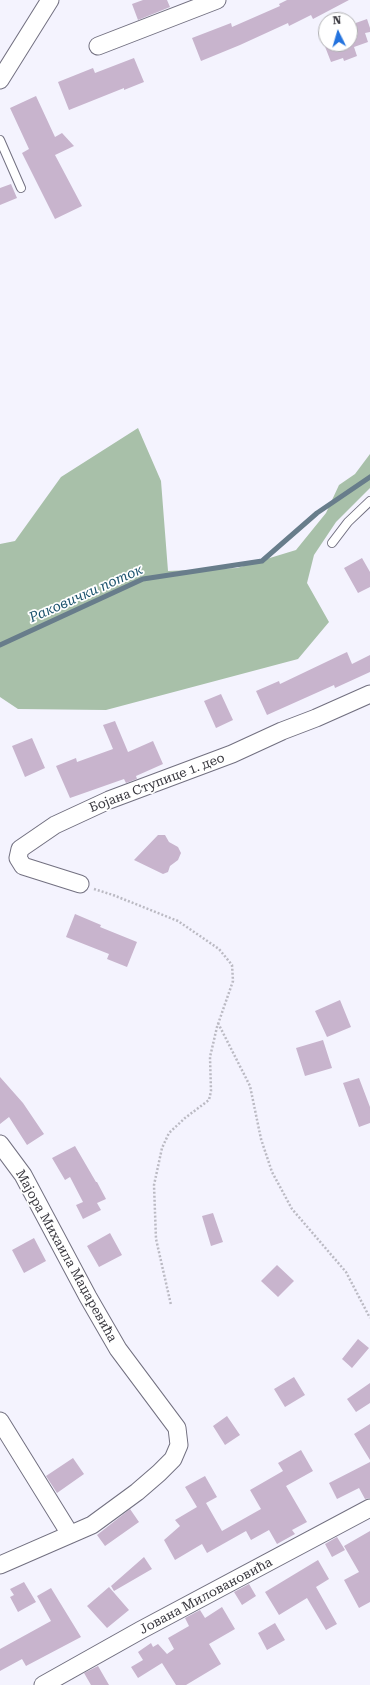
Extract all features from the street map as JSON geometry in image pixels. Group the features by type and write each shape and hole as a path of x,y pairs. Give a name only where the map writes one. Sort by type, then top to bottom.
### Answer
{"street":[{"path":"0,80 50,0"},
{"path":"98,46 217,0"},
{"name":"Бојана Ступице 1. део","path":"80,884 23,866 18,858 20,849 56,825 102,803 232,754 370,694"},
{"name":"Мајора Михаила Маџаревића","path":"0,1144 23,1175 88,1297 118,1349 177,1428 179,1436 179,1445 173,1459 137,1492 92,1524 0,1565"},
{"path":"0,1421 70,1534"},
{"name":"Јована Миловановића","path":"43,1685 141,1630 370,1508"}],"lane":[{"path":"0,140 21,188"},
{"path":"332,543 348,522 370,501"}],"path":[{"path":"80,884 113,895 178,921 219,950 232,965 233,982 218,1022 210,1058 211,1091 209,1100 185,1118 169,1133 162,1148 154,1185 156,1239 172,1305"},
{"path":"218,1022 250,1086 261,1139 272,1172 292,1209 346,1272 370,1318"}],"green space":[{"path":"138,428 161,481 168,571 237,568 296,550 326,513 339,485 355,474 370,454 370,488 336,522 314,555 307,583 329,622 298,659 106,710 18,709 0,697 0,544 15,541 61,477"}],"building":[{"path":"143,0 167,0 170,7 138,20 132,4"},
{"path":"287,0 349,0 326,12 318,12 318,16 313,19 311,15 289,26 288,23 201,61 192,38 231,23 232,27 280,6 279,4"},
{"path":"367,19 370,32 365,33 368,42 358,46 358,22"},
{"path":"327,52 356,52 357,56 344,61 343,58 331,62"},
{"path":"134,58 144,82 124,90 124,88 69,110 58,82 93,68 95,73"},
{"path":"36,96 55,137 62,133 74,146 55,155 82,206 55,219 22,153 29,149 10,108"},
{"path":"11,184 17,198 0,205 0,188"},
{"path":"362,558 370,572 370,587 358,593 344,568"},
{"path":"347,652 352,664 370,655 370,672 335,688 334,685 267,715 256,691 279,681 280,684"},
{"path":"221,694 233,720 216,728 204,701"},
{"path":"115,721 128,752 153,741 163,764 136,776 137,779 126,783 124,779 70,798 56,766 76,758 77,762 113,749 103,725"},
{"path":"32,738 45,768 25,777 12,746"},
{"path":"158,835 165,835 169,842 178,847 181,853 178,860 170,866 168,872 163,874 134,860"},
{"path":"75,914 101,925 100,927 137,942 127,967 107,959 109,954 66,937"},
{"path":"340,1000 351,1027 327,1037 315,1011"},
{"path":"323,1040 332,1068 305,1076 296,1048"},
{"path":"0,1077 23,1103 44,1134 27,1145 9,1117 0,1124"},
{"path":"359,1078 370,1107 370,1123 359,1127 343,1083"},
{"path":"75,1146 106,1199 97,1203 101,1210 83,1219 76,1205 83,1202 70,1177 65,1180 52,1158"},
{"path":"213,1213 223,1242 211,1246 202,1216"},
{"path":"110,1233 122,1255 99,1267 87,1246"},
{"path":"34,1238 46,1261 24,1273 12,1250"},
{"path":"277,1265 294,1281 278,1297 261,1281"},
{"path":"358,1339 369,1348 352,1368 342,1359"},
{"path":"294,1377 305,1395 285,1407 274,1389"},
{"path":"370,1383 370,1403 356,1412 347,1399"},
{"path":"227,1416 240,1435 225,1445 213,1426"},
{"path":"370,1424 370,1460 354,1434"},
{"path":"301,1450 313,1471 286,1486 307,1522 292,1530 295,1534 277,1544 269,1530 251,1540 246,1531 207,1553 202,1544 175,1560 164,1540 180,1526 175,1520 197,1507 185,1487 205,1476 217,1497 206,1503 222,1531 261,1509 250,1490 283,1471 278,1463"},
{"path":"73,1458 84,1474 57,1493 46,1476"},
{"path":"370,1462 370,1498 365,1499 359,1488 337,1499 329,1483"},
{"path":"130,1509 139,1522 105,1546 97,1535"},
{"path":"370,1531 370,1602 359,1608 344,1580 359,1572 344,1546"},
{"path":"337,1537 345,1550 332,1557 325,1544"},
{"path":"144,1557 152,1569 114,1591 111,1586"},
{"path":"318,1560 329,1579 316,1587 337,1624 326,1630 307,1598 279,1615 265,1592"},
{"path":"24,1582 36,1602 18,1612 10,1597 14,1595 10,1589"},
{"path":"249,1584 256,1596 242,1605 234,1592"},
{"path":"109,1587 129,1610 107,1628 87,1606"},
{"path":"51,1588 81,1637 26,1666 22,1659 0,1671 0,1649 51,1621 37,1596"},
{"path":"222,1607 235,1629 209,1644 221,1664 186,1685 176,1685 162,1663 138,1678 131,1667 143,1660 138,1652 151,1643 153,1647 158,1644 167,1654 174,1649 168,1638 189,1626 185,1618 200,1610 205,1618"},
{"path":"275,1623 285,1640 267,1650 258,1633"},
{"path":"98,1666 109,1685 91,1685 84,1673"}],"waterway":[{"name":"Раковички поток","path":"0,645 143,579 262,561 317,513 370,477"}]}
